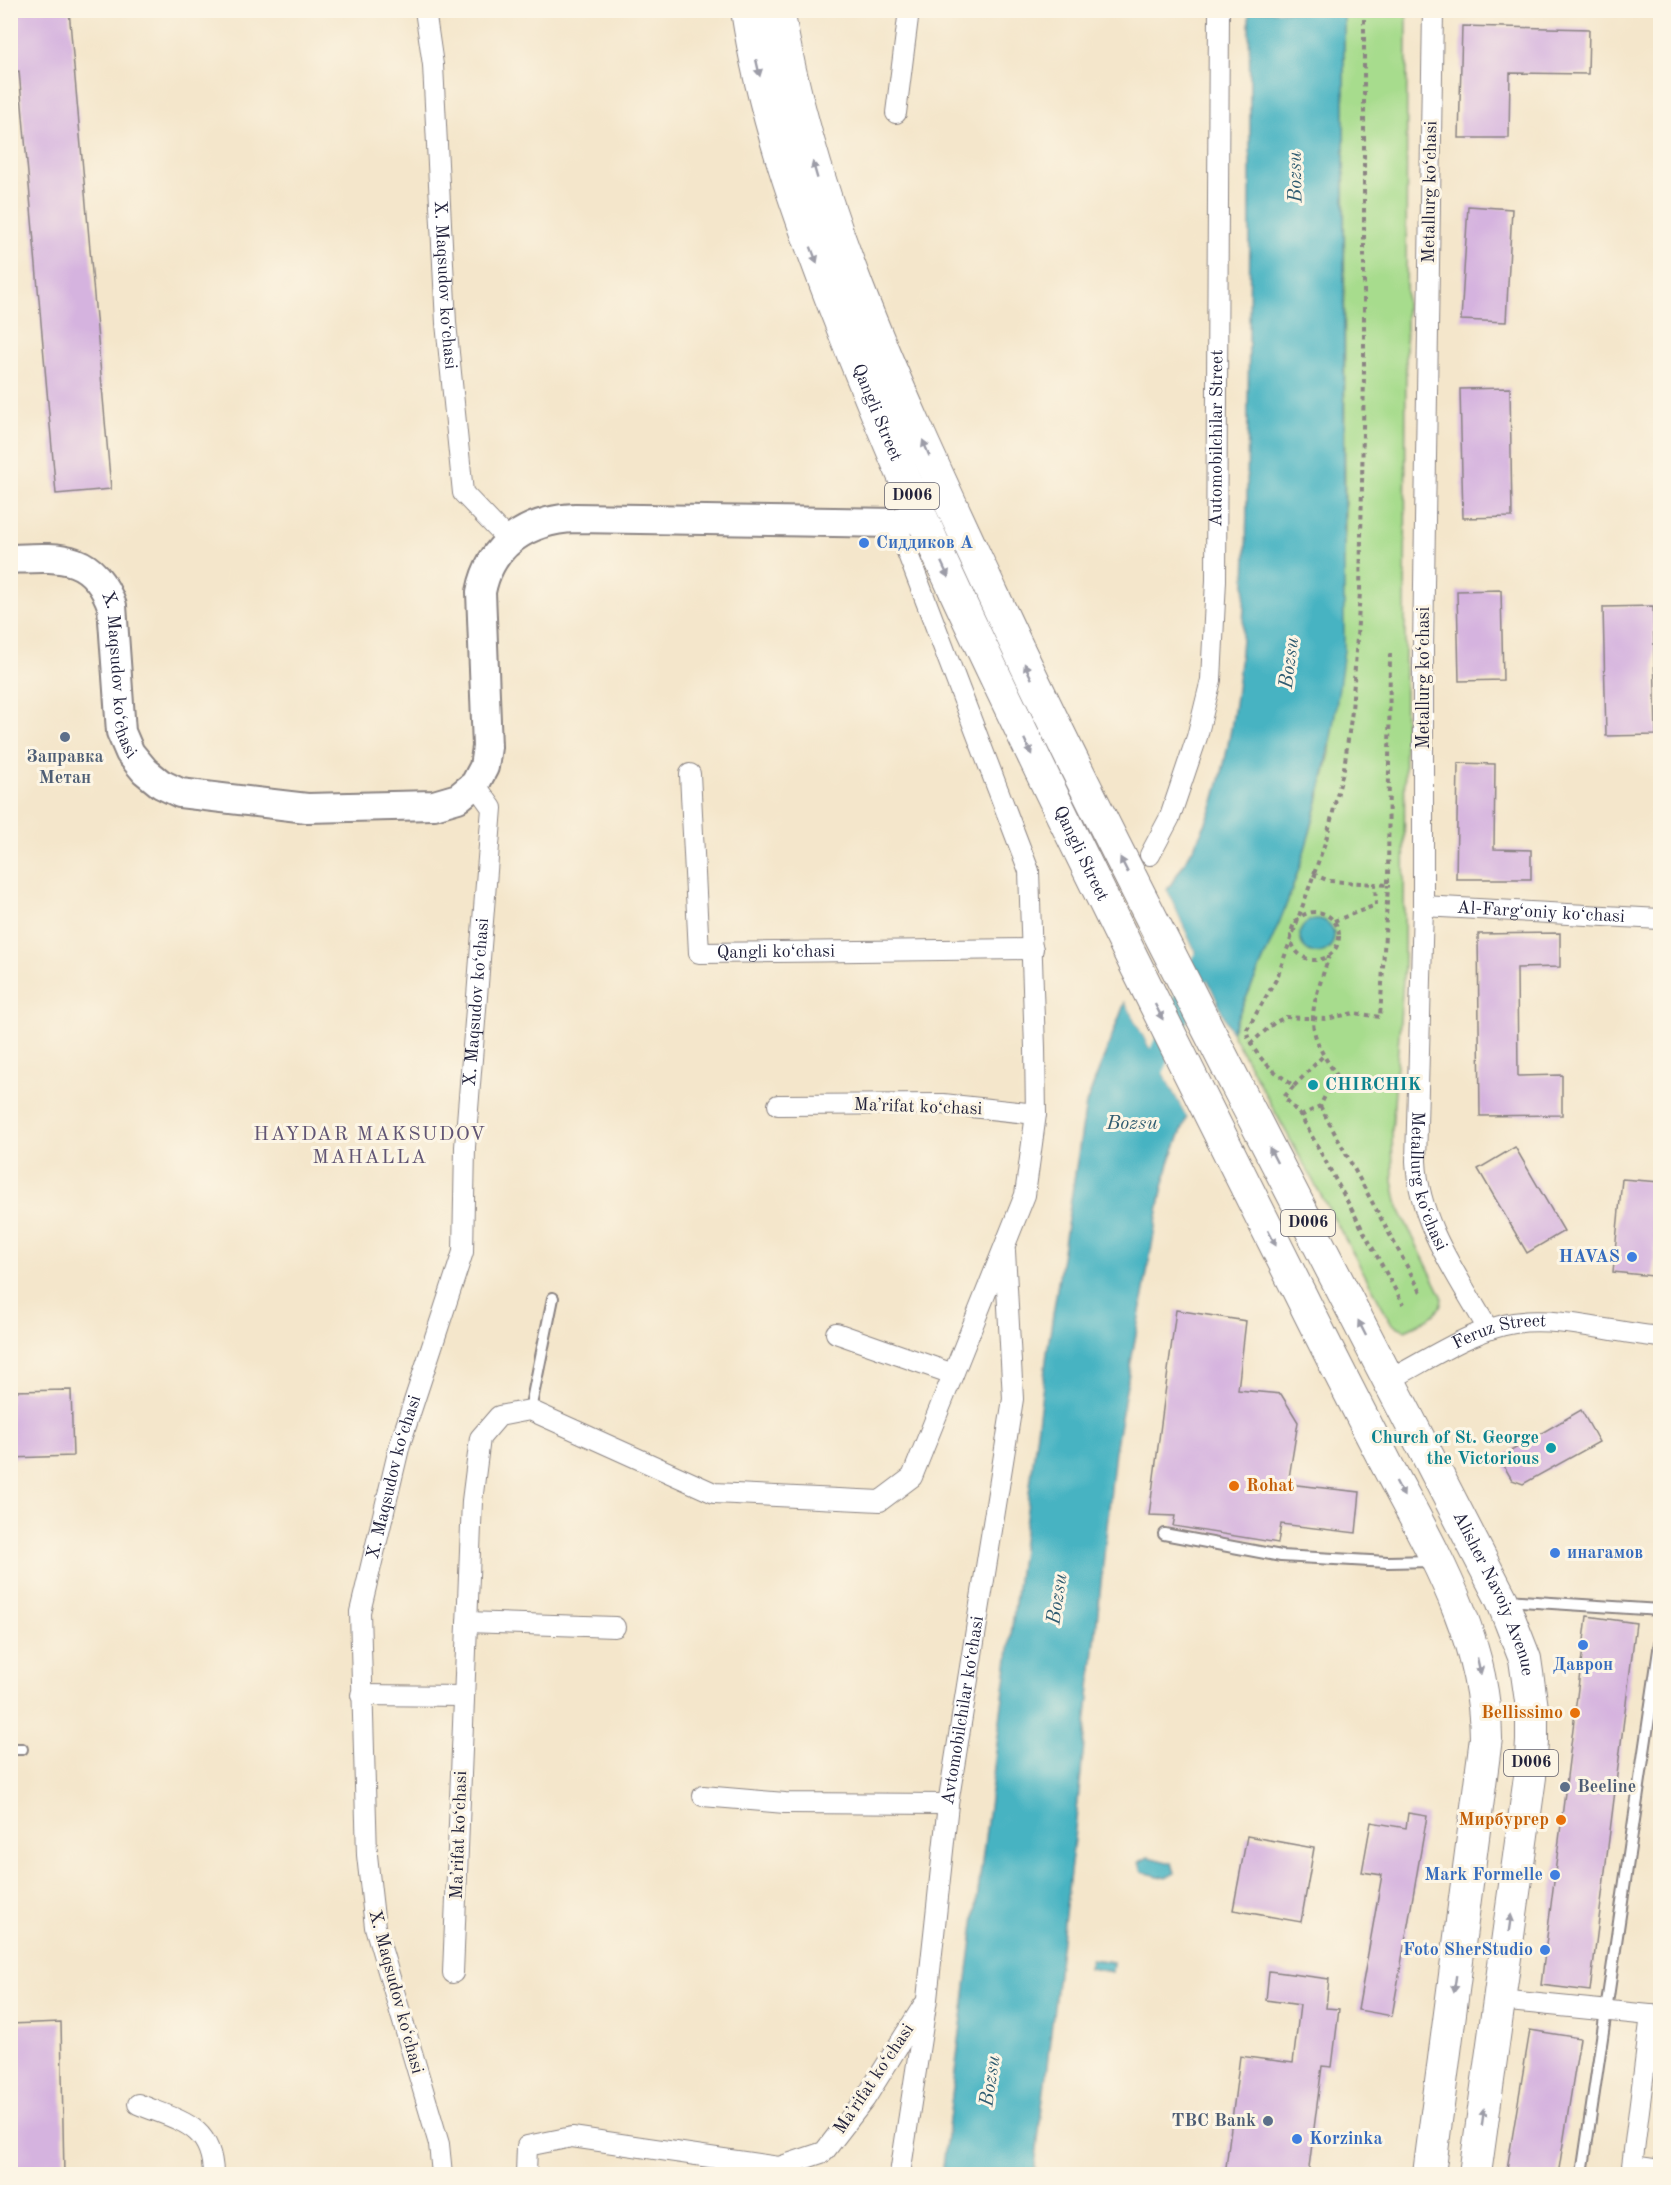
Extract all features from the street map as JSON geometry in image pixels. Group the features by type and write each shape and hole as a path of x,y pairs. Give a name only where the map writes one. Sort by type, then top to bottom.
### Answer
{"main road":[{"name":"Qangli Street","path":"747,10 768,108 791,191 852,354 908,519 1208,1110"},
{"name":"Qangli Street","path":"778,10 794,94 818,180 881,344 950,502 1066,753 1227,1065"},
{"path":"908,519 950,502"},
{"name":"Alisher Navoiy Avenue","path":"1227,1065 1502,1600 1525,1659 1532,1708 1530,1777 1475,2175"},
{"name":"Alisher Navoiy Avenue","path":"1208,1110 1353,1400 1437,1560 1473,1643 1484,1695 1486,1738 1429,2175"},
{"name":"Feruz Street","path":"1353,1400 1389,1380"}],"street":[{"name":"X. Maqsudov ko‘chasi","path":"425,10 433,65 446,322 463,493 509,541"},
{"path":"896,113 909,10"},
{"name":"Automobilchilar Street","path":"1150,855 1170,817 1197,737 1211,680 1216,580 1219,10"},
{"name":"Metallurg ko‘chasi","path":"1432,10 1423,649 1424,906 1416,1161 1419,1191 1428,1221 1488,1329"},
{"path":"475,784 484,767 488,747 481,592 484,574 492,558 509,541 529,527 560,518 908,519 1029,871 1036,1114 1025,1195 912,1477 880,1501 714,1493 531,1410"},
{"name":"X. Maqsudov ko‘chasi","path":"10,560 57,557 76,562 91,572 104,587 112,606 121,732 137,762 153,778 171,789 180,793 319,808 434,806 458,798 475,784 492,808 465,1148 464,1252 400,1444 360,1611 367,1855 375,1927 439,2144 442,2175"},
{"name":"Qangli ko‘chasi","path":"690,774 699,953 1033,949"},
{"name":"Al-Farg‘oniy ko‘chasi","path":"1424,906 1660,918"},
{"name":"Maʼrifat ko‘chasi","path":"778,1105 943,1104 1036,1114"},
{"name":"Avtomobilchilar ko‘chasi","path":"900,2175 927,1999 948,1804 1013,1399 1005,1246"},
{"name":"Feruz Street","path":"1389,1380 1488,1329 1514,1323 1534,1321 1660,1337"},
{"path":"836,1333 953,1374"},
{"name":"Maʼrifat ko‘chasi","path":"453,1973 472,1501 480,1438 499,1416 531,1410"},
{"path":"467,1622 615,1627"},
{"path":"361,1695 464,1696"},
{"path":"703,1796 785,1803 948,1804"},
{"name":"Maʼrifat ko‘chasi","path":"526,2175 527,2146 572,2137 779,2167 824,2152 865,2099 927,1999"},
{"path":"1499,2000 1656,2015 1632,2166 1660,2170"},
{"path":"138,2104 188,2125 203,2136 212,2153 213,2175"}],"lane":[{"path":"531,1410 553,1299"},
{"path":"1164,1534 1281,1556 1388,1562 1437,1560"},
{"path":"1502,1600 1660,1610"},
{"path":"1582,2175 1660,1643"},
{"path":"10,1749 22,1749"}],"path":[{"path":"1294,1086 1269,1068 1250,1044 1246,1032 1277,978 1293,925 1326,840 1344,768 1352,711 1360,592 1364,375 1364,10"},
{"path":"1250,1044 1274,1023 1286,1017 1326,1019 1354,1014 1380,1017 1388,885 1390,649"},
{"path":"1313,874 1329,881 1388,885"},
{"path":"1334,921 1376,905 1375,884"},
{"path":"1301,1116 1320,1106 1336,1074 1323,1056 1313,1033 1311,1019 1329,956 1339,944 1340,935 1334,921 1321,912 1313,912 1298,919 1293,925 1292,941 1299,955 1314,961 1329,956"},
{"path":"1323,1056 1284,1097 1301,1116 1403,1304"},
{"path":"1320,1106 1422,1294"}],"green space":[{"path":"1344,11 1407,11 1404,965 1392,1131 1393,1181 1398,1207 1442,1296 1439,1309 1430,1318 1405,1330 1392,1324 1231,1032 1291,893 1313,822 1330,753 1345,531"}],"water":[{"path":"1249,11 1344,11 1344,650 1330,743 1310,832 1284,910 1231,1032 1167,890 1188,857 1211,811 1227,752 1241,654 1247,503 1250,208"},
{"path":"1317,919 1329,924 1334,936 1329,948 1317,953 1305,948 1300,936 1305,924"},
{"name":"Bozsu","path":"1125,1002 1187,1117 1169,1163 1161,1195 1115,1451 1074,1839 1034,2174 942,2174 1047,1353 1086,1104"},
{"path":"1148,1857 1172,1863 1175,1873 1166,1878 1142,1872 1139,1862"},
{"path":"1091,1959 1113,1962 1112,1972 1089,1968"}],"pier":[{"path":"1167,890 1232,1035 1228,1033 1165,893"},
{"path":"1125,999 1189,1116 1189,1121 1125,1002"}],"building":[{"path":"10,10 69,10 111,489 56,494 19,71 10,72"},
{"path":"1462,26 1589,29 1588,74 1510,73 1509,138 1459,138"},
{"path":"1468,206 1512,209 1506,322 1461,320"},
{"path":"1510,388 1512,517 1463,518 1460,389"},
{"path":"1501,590 1503,680 1459,681 1457,591"},
{"path":"1653,606 1656,735 1606,736 1603,607"},
{"path":"1458,763 1495,764 1494,849 1531,850 1531,879 1456,879"},
{"path":"1560,933 1560,967 1517,968 1518,1076 1562,1075 1562,1115 1480,1116 1478,934"},
{"path":"1515,1147 1564,1231 1527,1253 1478,1169"},
{"path":"1622,1179 1660,1182 1653,1276 1613,1272"},
{"path":"1176,1310 1246,1321 1238,1390 1281,1394 1298,1422 1288,1484 1360,1492 1356,1533 1281,1524 1278,1543 1173,1526 1175,1516 1149,1515"},
{"path":"71,1390 73,1456 10,1458 10,1391"},
{"name":"Church of St. George the Victorious","path":"1581,1410 1599,1442 1523,1484 1512,1480 1505,1468 1504,1455"},
{"path":"1587,1616 1636,1623 1590,1991 1541,1985"},
{"path":"1408,1813 1427,1816 1392,2016 1358,2010 1382,1875 1362,1872 1371,1822 1406,1828"},
{"path":"1247,1836 1314,1848 1301,1922 1233,1910"},
{"path":"1269,1971 1329,1979 1326,2008 1339,2009 1332,2067 1322,2066 1308,2175 1225,2175 1240,2056 1293,2063 1300,2005 1266,2000"},
{"path":"61,2022 64,2175 10,2175 10,2024"},
{"path":"1530,2030 1580,2038 1558,2175 1506,2175"}],"waterway":[{"name":"Bozsu","path":"1144,1088 1214,939"}],"place":[{"name":"Сиддиков А","path":"864,543"},
{"name":"Заправка Метан","path":"65,737"},
{"name":"CHIRCHIK","path":"1313,1085"},
{"name":"HAVAS","path":"1632,1257"},
{"name":"Church of St. George the Victorious","path":"1551,1448"},
{"name":"Rohat","path":"1234,1486"},
{"name":"инагамов","path":"1555,1553"},
{"name":"Даврон","path":"1583,1645"},
{"name":"Bellissimo","path":"1575,1713"},
{"name":"Beeline","path":"1565,1787"},
{"name":"Мирбургер","path":"1561,1820"},
{"name":"Mark Formelle","path":"1555,1875"},
{"name":"Foto SherStudio","path":"1545,1950"},
{"name":"TBC Bank","path":"1268,2121"},
{"name":"Korzinka","path":"1297,2139"}],"district":[{"name":"HAYDAR MAKSUDOV MAHALLA","path":"370,1146"}]}
